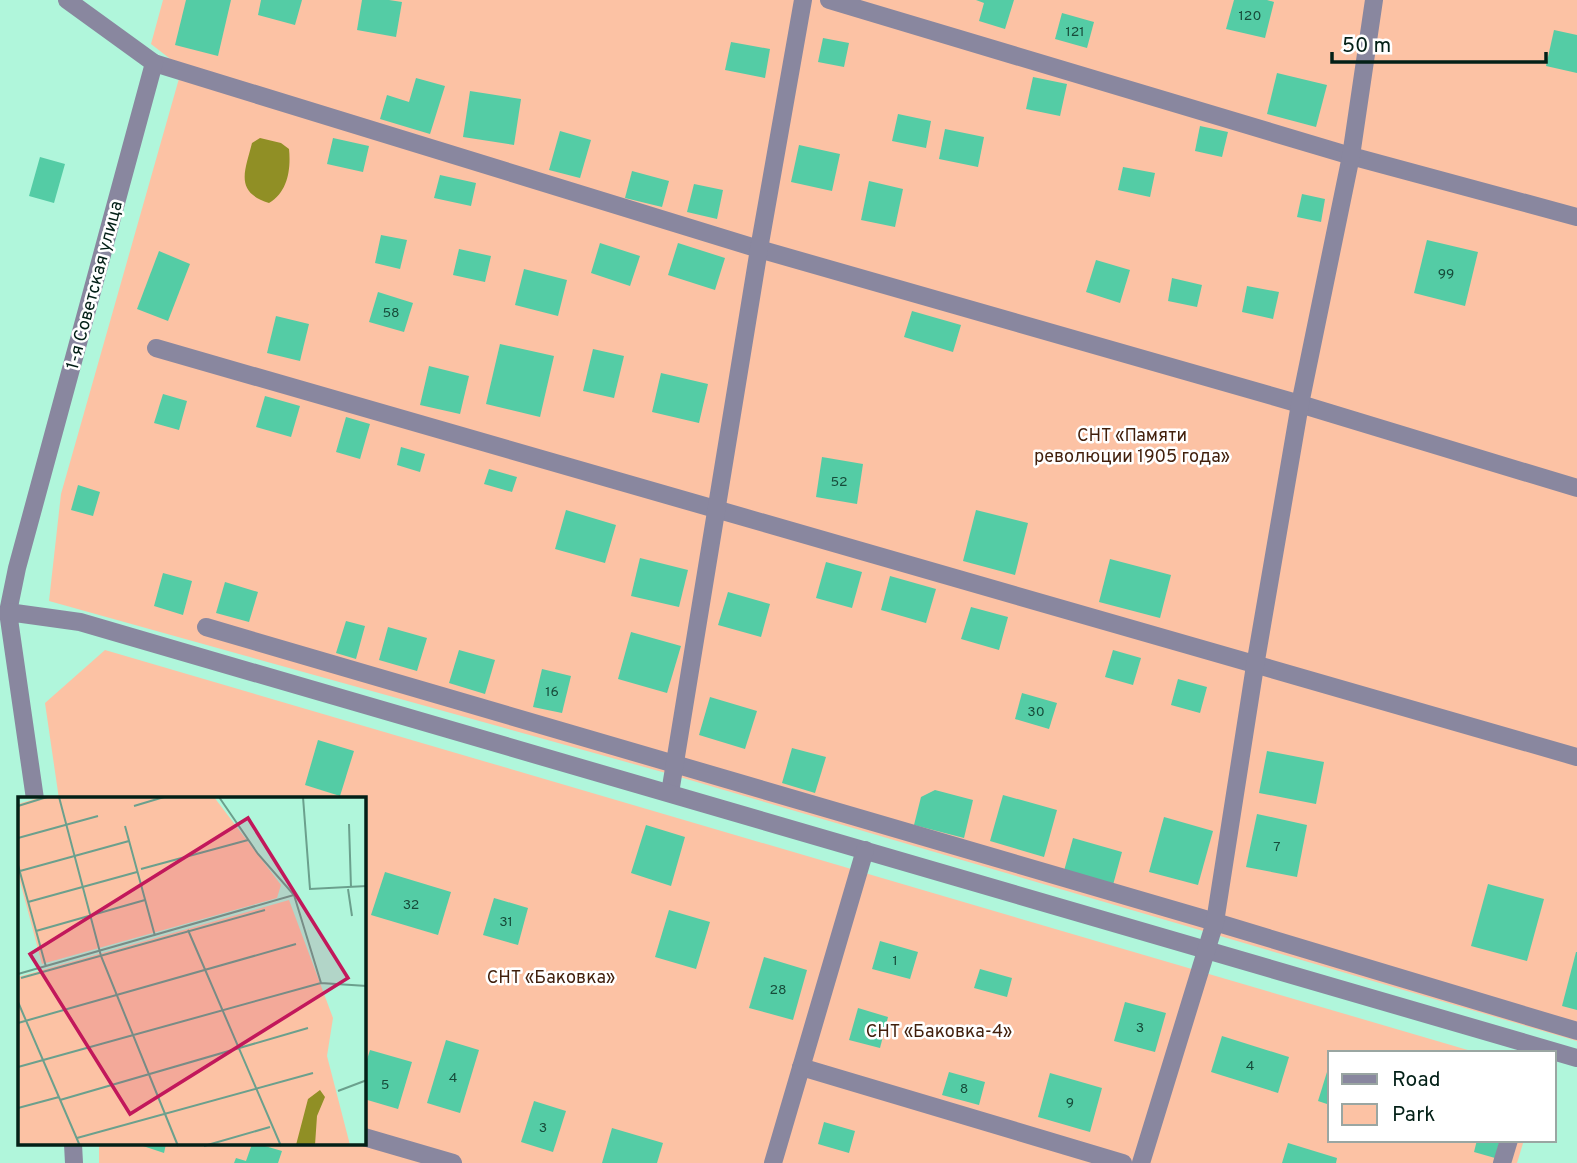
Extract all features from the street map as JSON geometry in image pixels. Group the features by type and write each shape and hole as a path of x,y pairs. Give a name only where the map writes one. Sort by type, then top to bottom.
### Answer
{"street":[{"path":"67,0 154,63 759,249 1300,404 1577,488"},
{"path":"670,793 759,249 803,0"},
{"path":"829,0 1351,156 1577,217"},
{"path":"1141,1163 1215,922 1300,404 1351,156 1374,0"},
{"name":"1-я Советская улица","path":"8,611 21,554 154,63"},
{"path":"156,348 1577,757"},
{"path":"35,797 8,611 80,622 1207,950 1536,1049"},
{"path":"206,627 1215,922 1577,1031"},
{"path":"772,1163 865,850"},
{"path":"1556,1053 1577,1058"},
{"path":"801,1067 1124,1163"},
{"path":"366,1138 453,1163"},
{"path":"1502,1163 1508,1142"}],"green space":[{"name":"СНТ «Памяти революции 1905 года»","path":"163,0 1577,0 1577,1041 673,775 49,601 61,494 182,68 151,44"},
{"name":"СНТ «Баковка»","path":"105,650 1471,1051 1328,1051 1328,1142 1523,1142 1517,1163 99,1163 99,1146 366,1146 366,797 59,797 45,703"}],"shaded area":[{"path":"260,138 281,143 289,149 287,179 280,193 269,203 258,198 246,187 245,171 252,143"}],"building":[{"path":"186,0 231,0 218,56 175,45"},
{"path":"261,0 302,0 295,25 258,15"},
{"path":"362,0 402,2 396,37 357,30"},
{"path":"976,0 1014,0 1005,29 979,21 984,3"},
{"path":"1234,0 1274,2 1265,38 1226,29"},
{"path":"1062,13 1094,22 1087,48 1055,39"},
{"path":"1554,30 1577,35 1577,73 1546,66"},
{"path":"823,38 849,43 844,67 818,62"},
{"path":"731,42 770,49 765,78 725,70"},
{"path":"1277,73 1327,85 1316,127 1267,114"},
{"path":"1033,77 1067,84 1060,116 1026,109"},
{"path":"416,78 445,86 430,134 380,119 387,95 409,102"},
{"path":"470,91 521,99 514,145 463,137"},
{"path":"898,114 931,121 926,148 892,141"},
{"path":"1200,126 1228,132 1222,157 1195,151"},
{"path":"945,129 984,137 978,167 939,159"},
{"path":"560,131 591,140 580,178 549,170"},
{"path":"333,138 369,146 363,172 327,164"},
{"path":"799,145 840,154 832,191 791,182"},
{"path":"40,157 65,164 54,203 29,196"},
{"path":"1123,167 1155,173 1150,197 1118,190"},
{"path":"632,171 669,181 662,207 625,198"},
{"path":"440,175 476,183 471,206 434,198"},
{"path":"869,181 903,189 895,227 861,220"},
{"path":"694,184 723,190 717,219 687,212"},
{"path":"1302,194 1325,199 1321,222 1297,217"},
{"path":"381,235 407,240 400,269 375,263"},
{"path":"1427,240 1478,252 1465,306 1414,293"},
{"path":"600,243 640,256 630,286 591,273"},
{"path":"678,243 725,258 715,290 668,275"},
{"path":"459,249 491,256 485,282 453,275"},
{"path":"159,251 190,264 168,321 137,309"},
{"path":"1096,260 1130,270 1120,303 1086,292"},
{"path":"524,269 567,280 558,316 515,305"},
{"path":"1172,278 1202,285 1197,307 1168,301"},
{"path":"1247,286 1279,292 1273,319 1242,312"},
{"path":"378,292 413,303 404,332 369,322"},
{"path":"912,311 961,325 953,352 904,337"},
{"path":"276,316 309,324 300,361 267,353"},
{"path":"500,344 554,356 540,417 486,404"},
{"path":"593,349 624,356 614,398 583,391"},
{"path":"429,366 469,376 460,414 420,405"},
{"path":"661,373 708,384 699,423 652,412"},
{"path":"163,394 187,401 179,430 154,423"},
{"path":"265,396 300,406 291,437 256,427"},
{"path":"346,417 370,424 360,459 336,452"},
{"path":"401,447 425,454 420,472 397,465"},
{"path":"822,457 863,464 857,504 816,497"},
{"path":"489,469 517,477 512,492 484,484"},
{"path":"78,485 100,492 93,516 71,510"},
{"path":"566,510 616,525 605,563 555,549"},
{"path":"976,510 1028,523 1015,575 963,561"},
{"path":"640,558 688,570 679,607 631,596"},
{"path":"1110,559 1171,575 1160,618 1099,602"},
{"path":"826,562 862,572 852,608 816,598"},
{"path":"163,573 192,581 183,615 154,606"},
{"path":"890,576 936,589 926,623 881,610"},
{"path":"225,582 258,592 249,622 216,613"},
{"path":"728,592 770,604 761,637 718,625"},
{"path":"971,607 1008,617 999,650 961,639"},
{"path":"346,621 365,626 356,659 336,653"},
{"path":"388,627 427,638 417,671 379,660"},
{"path":"631,632 681,646 667,693 618,679"},
{"path":"459,650 495,660 485,694 449,683"},
{"path":"1113,650 1141,658 1133,685 1105,677"},
{"path":"542,669 571,676 562,713 533,707"},
{"path":"1178,679 1207,687 1200,713 1171,705"},
{"path":"1022,693 1057,703 1049,729 1015,719"},
{"path":"710,697 757,711 745,749 699,735"},
{"path":"318,740 354,751 340,796 305,785"},
{"path":"792,748 826,757 815,793 782,783"},
{"path":"1267,751 1324,762 1316,804 1259,793"},
{"path":"935,790 973,800 964,838 914,825 921,797"},
{"path":"1003,795 1057,810 1044,857 990,841"},
{"path":"1257,814 1307,825 1297,877 1246,867"},
{"path":"1164,817 1213,831 1198,885 1149,872"},
{"path":"646,825 685,837 671,886 631,873"},
{"path":"1073,838 1122,852 1113,885 1064,871"},
{"path":"385,872 451,892 438,935 371,915"},
{"path":"1488,884 1544,899 1527,961 1471,946"},
{"path":"494,898 528,908 518,945 483,935"},
{"path":"669,910 710,922 696,969 655,957"},
{"path":"880,941 918,952 910,979 872,969"},
{"path":"1577,952 1577,1010 1562,1006"},
{"path":"764,957 807,970 793,1020 749,1008"},
{"path":"980,969 1012,978 1007,997 974,988"},
{"path":"1125,1002 1166,1013 1155,1052 1114,1041"},
{"path":"858,1008 888,1017 880,1048 849,1040"},
{"path":"1222,1036 1289,1057 1278,1093 1211,1072"},
{"path":"446,1040 479,1050 460,1113 427,1103"},
{"path":"370,1050 412,1062 398,1109 366,1100 366,1063"},
{"path":"949,1072 985,1082 979,1105 942,1095"},
{"path":"1327,1072 1328,1104 1318,1101"},
{"path":"1050,1073 1102,1088 1090,1132 1038,1117"},
{"path":"534,1101 566,1111 553,1152 521,1142"},
{"path":"824,1122 855,1131 849,1153 818,1144"},
{"path":"612,1128 663,1143 657,1163 602,1163"},
{"path":"1476,1142 1499,1142 1495,1158 1474,1152"},
{"path":"1288,1143 1337,1158 1336,1163 1282,1163"},
{"path":"143,1146 166,1146 164,1153"},
{"path":"251,1146 265,1146 282,1151 278,1163 234,1163 236,1158 246,1161"}],"park label":[{"name":"СНТ «Баковка-4»","path":"939,1031"}]}
